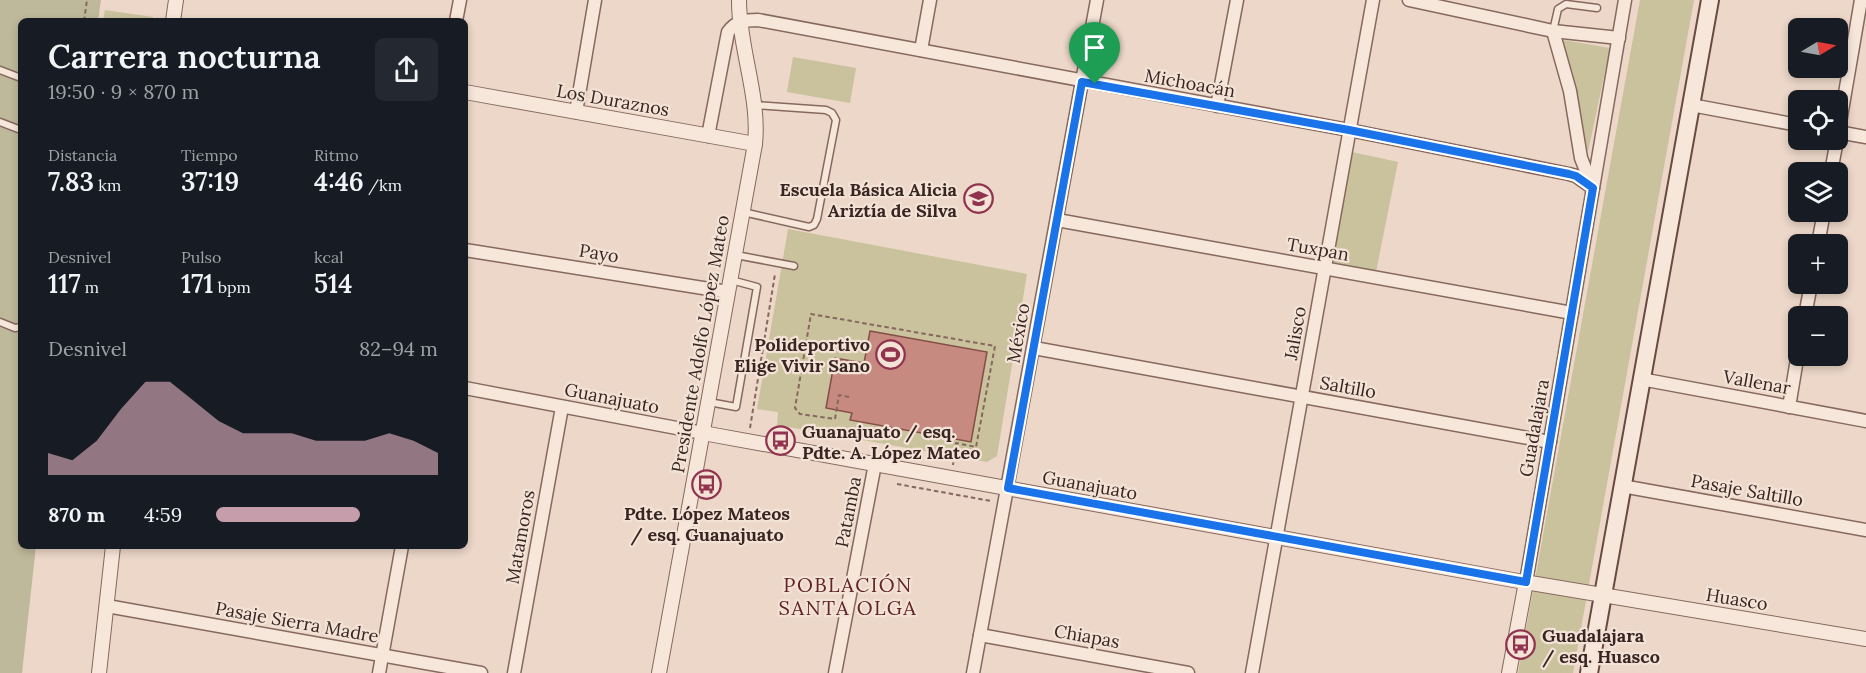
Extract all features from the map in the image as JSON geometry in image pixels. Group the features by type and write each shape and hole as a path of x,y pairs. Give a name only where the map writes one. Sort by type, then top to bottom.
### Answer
{"main road":[{"path":"1588,673 1710,0"}],"street":[{"path":"173,18 176,0"},
{"path":"457,18 460,0"},
{"path":"576,112 595,0"},
{"name":"Presidente Adolfo López Mateo","path":"659,673 755,144 755,105 740,21 739,0"},
{"path":"921,50 930,0"},
{"name":"México","path":"974,673 1097,0"},
{"path":"1217,106 1237,0"},
{"name":"Jalisco","path":"1252,673 1373,0"},
{"path":"1409,0 1552,31 1619,38"},
{"name":"Guadalajara","path":"1509,673 1625,0"},
{"path":"1845,90 1861,0"},
{"path":"708,136 729,32 735,23 740,21"},
{"name":"Michoacán","path":"740,21 766,22 1349,130 1569,174 1593,188"},
{"path":"1552,31 1570,91 1581,158 1593,188"},
{"name":"Los Duraznos","path":"468,93 755,144"},
{"path":"1691,105 1788,123"},
{"path":"1848,134 1866,137"},
{"name":"Tuxpan","path":"1057,220 1572,313"},
{"name":"Payo","path":"468,250 729,286"},
{"name":"Saltillo","path":"1034,348 1550,442"},
{"path":"1789,406 1796,366"},
{"name":"Vallenar","path":"1641,379 1866,421"},
{"name":"Guanajuato","path":"468,389 1602,595"},
{"name":"Matamoros","path":"514,673 562,407"},
{"name":"Patamba","path":"835,673 875,464"},
{"name":"Pasaje Saltillo","path":"1622,486 1866,530"},
{"path":"99,673 113,549"},
{"path":"379,673 401,549"},
{"name":"Huasco","path":"1602,595 1866,639"},
{"name":"Pasaje Sierra Madre","path":"107,606 481,673"},
{"name":"Chiapas","path":"980,635 1188,673"}],"lane":[{"path":"1552,31 1558,9 1566,4 1597,8"},
{"path":"0,70 18,77"},
{"path":"742,212 809,227 814,225 836,120 832,113 826,110 755,105"},
{"path":"0,122 18,129"},
{"path":"735,255 794,266"},
{"path":"708,402 736,407 757,287 729,286"},
{"path":"0,322 18,328"}],"path":[{"path":"84,18 87,0"},
{"path":"749,430 777,263"},
{"path":"849,397 839,395 835,419 800,414 795,408 812,314 995,346 976,447 956,443 952,468"}],"shaded area":[{"path":"0,0 101,0 98,18 18,18 18,549 36,549 22,673 0,673"},
{"path":"1640,0 1694,0 1573,673 1518,673"},
{"path":"105,10 153,17 153,18 104,18"},
{"path":"1563,40 1610,48 1588,152"},
{"path":"793,57 856,68 850,103 787,92"},
{"path":"1352,152 1398,162 1376,272 1330,263"},
{"name":"Polideportivo Elige Vivir Sano","path":"788,229 1027,274 997,456 987,462 777,425 778,412 757,409"}],"building":[{"path":"870,331 987,352 971,442 850,420 852,413 826,408 835,358 864,363"}],"place":[{"name":"Escuela Básica Alicia Ariztía de Silva","path":"978,199"},
{"name":"Polideportivo Elige Vivir Sano","path":"891,354"},
{"name":"Guanajuato / esq. Pdte. A. López Mateo","path":"781,441"},
{"name":"Pdte. López Mateos / esq. Guanajuato","path":"707,484"},
{"name":"Guadalajara / esq. Huasco","path":"1521,645"}],"district":[{"name":"POBLACIÓN SANTA OLGA","path":"848,596"}],"route":[{"path":"1082,82 1095,84 1349,130 1569,174 1593,188 1526,582 1008,488 1082,82"}]}
